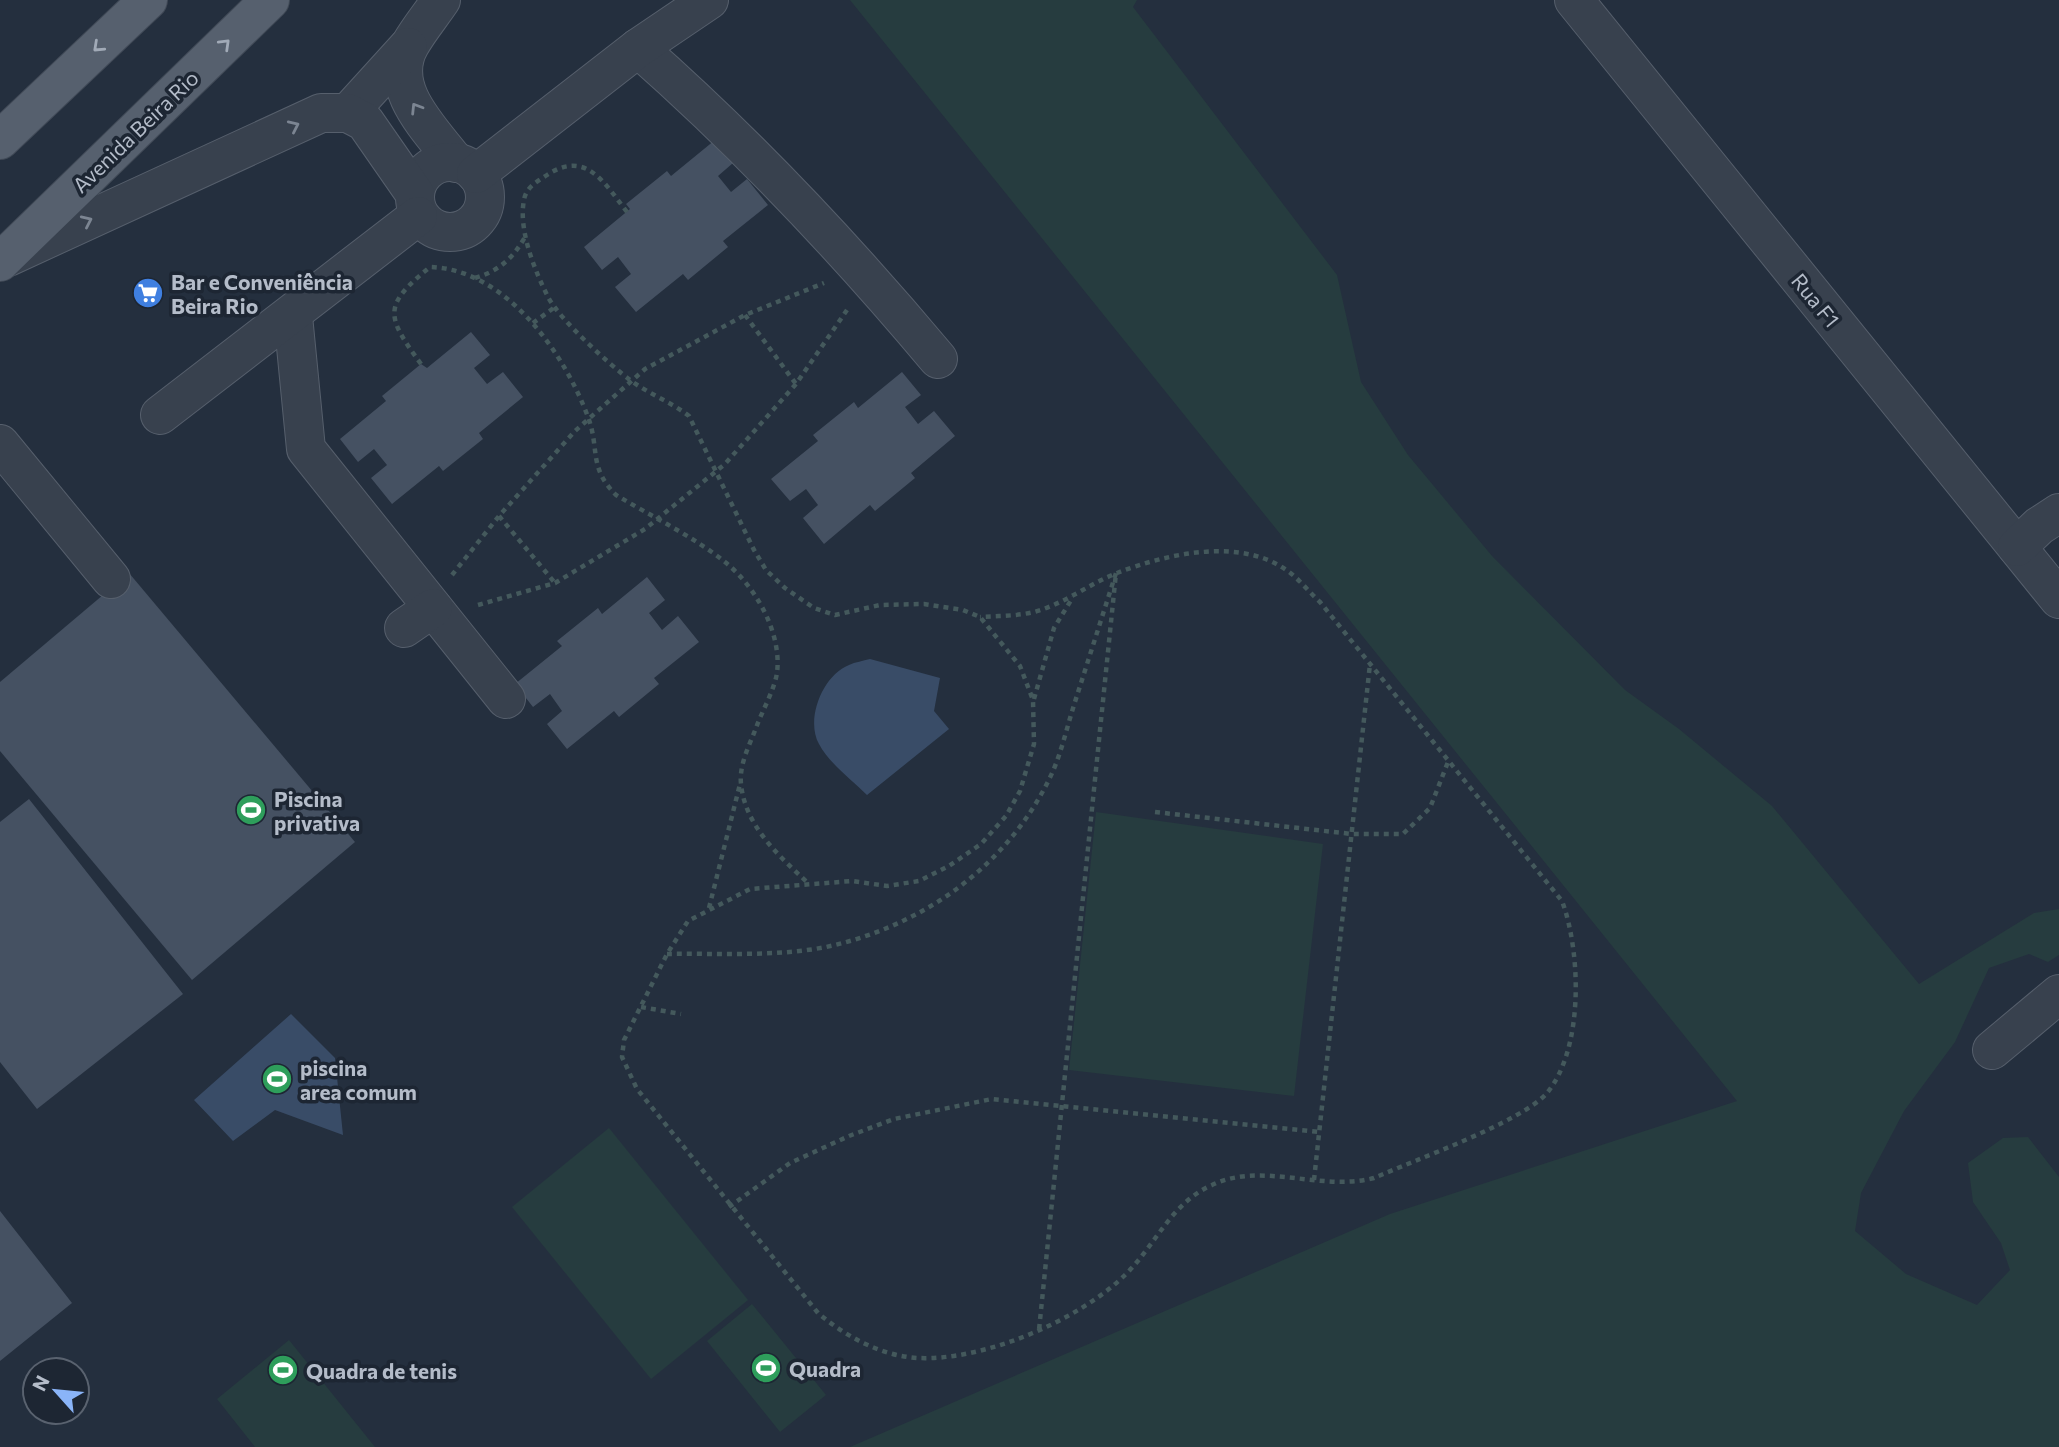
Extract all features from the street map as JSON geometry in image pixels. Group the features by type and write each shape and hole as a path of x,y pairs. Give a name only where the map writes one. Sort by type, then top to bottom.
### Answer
{"main road":[{"path":"2,135 148,0"},
{"name":"Avenida Beira Rio","path":"1,261 270,0"}],"street":[{"path":"348,113 408,47 441,0"},
{"path":"160,415 293,316 417,205 425,173 445,163 466,168 709,0"},
{"name":"Rua F1","path":"1574,0 2059,599"},
{"path":"1,261 321,113 348,113 365,122 417,205 438,230 450,232 471,225 479,217 485,195 466,168 411,104 402,76 408,47"},
{"path":"638,48 729,130 866,273 938,359"},
{"path":"293,316 306,449 427,614 506,699"},
{"path":"0,444 111,579"},
{"path":"2017,547 2039,526 2059,513"},
{"path":"1992,1050 2059,994"}],"path":[{"path":"627,212 592,172 580,165 561,165 529,188 524,200 525,236 549,299 582,336 631,381 670,401 689,416 766,570 814,608 835,615 880,605 924,604 963,610 981,617 1034,612 1074,596 1116,573 1182,554 1221,552 1253,555 1287,570 1320,601 1562,901 1571,925 1577,987 1570,1039 1558,1073 1546,1094 1505,1121 1374,1178 1354,1183 1245,1176 1215,1183 1196,1192 1168,1220 1126,1274 1090,1305 1039,1331 961,1354 918,1358 876,1349 834,1326 818,1313 729,1207 637,1089 626,1071 622,1057 624,1040 667,954 688,921 709,909 750,889 852,881 887,886 919,881 981,844 1006,816 1020,791 1034,744 1033,700 1054,628 1074,596"},
{"path":"475,278 496,270 510,259 525,236"},
{"path":"421,364 394,322 394,305 402,290 430,267 444,268 475,278 526,313 556,355 589,418 595,466 603,482 616,495 725,562 763,608 775,640 777,674 744,759 741,783 709,909"},
{"path":"427,614 499,516 589,418 645,369 745,315 866,273"},
{"path":"427,614 555,583 656,519 717,471 796,384 866,273"},
{"path":"533,323 556,307"},
{"path":"745,315 796,384"},
{"path":"499,516 555,583"},
{"path":"667,954 825,947 878,932 934,906 974,879 1006,845 1052,771 1116,573"},
{"path":"1039,1331 1116,573"},
{"path":"981,617 1020,666 1033,700"},
{"path":"1314,1180 1370,664"},
{"path":"1155,812 1352,834 1403,834 1430,808 1449,761"},
{"path":"741,783 746,808 763,838 808,883"},
{"path":"640,1007 681,1014"},
{"path":"729,1207 790,1163 849,1136 894,1119 992,1099 1319,1132"}],"green space":[{"path":"850,0 1137,0 1133,7 1337,275 1361,382 1408,455 1492,556 1625,690 1679,729 1772,806 1919,984 2034,913 2059,909 2059,955 2048,962 2029,954 1989,968 1955,1042 1904,1111 1861,1193 1855,1231 1906,1274 1977,1305 2010,1270 2001,1243 1973,1202 1968,1163 2003,1138 2028,1137 2059,1177 2059,1447 850,1447 1390,1214 1737,1101"},
{"path":"1096,812 1323,844 1294,1096 1069,1070"},
{"path":"609,1128 748,1300 651,1379 512,1207"},
{"name":"Quadra","path":"752,1304 826,1395 780,1432 707,1341"},
{"name":"Quadra de tenis","path":"289,1340 375,1447 255,1447 217,1399"}],"water":[{"path":"870,659 940,678 934,711 949,729 867,795 823,751 815,734 814,723 819,699 831,678 849,665"},
{"name":"piscina area comum","path":"291,1014 335,1058 343,1135 275,1110 233,1141 194,1100"}],"building":[{"path":"715,140 733,163 718,176 731,192 747,179 768,205 723,241 728,247 688,280 683,274 636,312 615,287 631,274 618,257 602,270 584,247 630,209 626,204 667,171 671,176"},
{"path":"471,332 490,355 474,368 487,384 503,372 523,397 479,433 483,439 443,471 439,466 392,504 371,478 387,465 374,449 358,462 340,439 386,401 382,396 421,364 427,368"},
{"path":"902,372 921,395 905,407 918,424 934,411 955,436 911,473 915,478 875,511 870,505 824,544 803,518 818,505 806,489 790,501 771,479 818,441 813,435 854,402 858,408"},
{"path":"129,573 355,842 192,980 0,751 0,682"},
{"path":"647,577 665,600 649,613 662,630 678,616 699,642 654,678 659,684 619,717 614,711 567,749 547,724 562,711 550,694 533,707 515,684 562,646 557,641 598,608 602,614"},
{"path":"29,799 183,994 37,1109 0,1062 0,822"},
{"path":"0,1211 72,1303 0,1361"}],"place":[{"name":"Bar e Conveniência Beira Rio","path":"148,293"},
{"name":"Piscina privativa","path":"251,810"},
{"name":"piscina area comum","path":"277,1079"},
{"name":"Quadra","path":"766,1368"},
{"name":"Quadra de tenis","path":"283,1370"}]}
